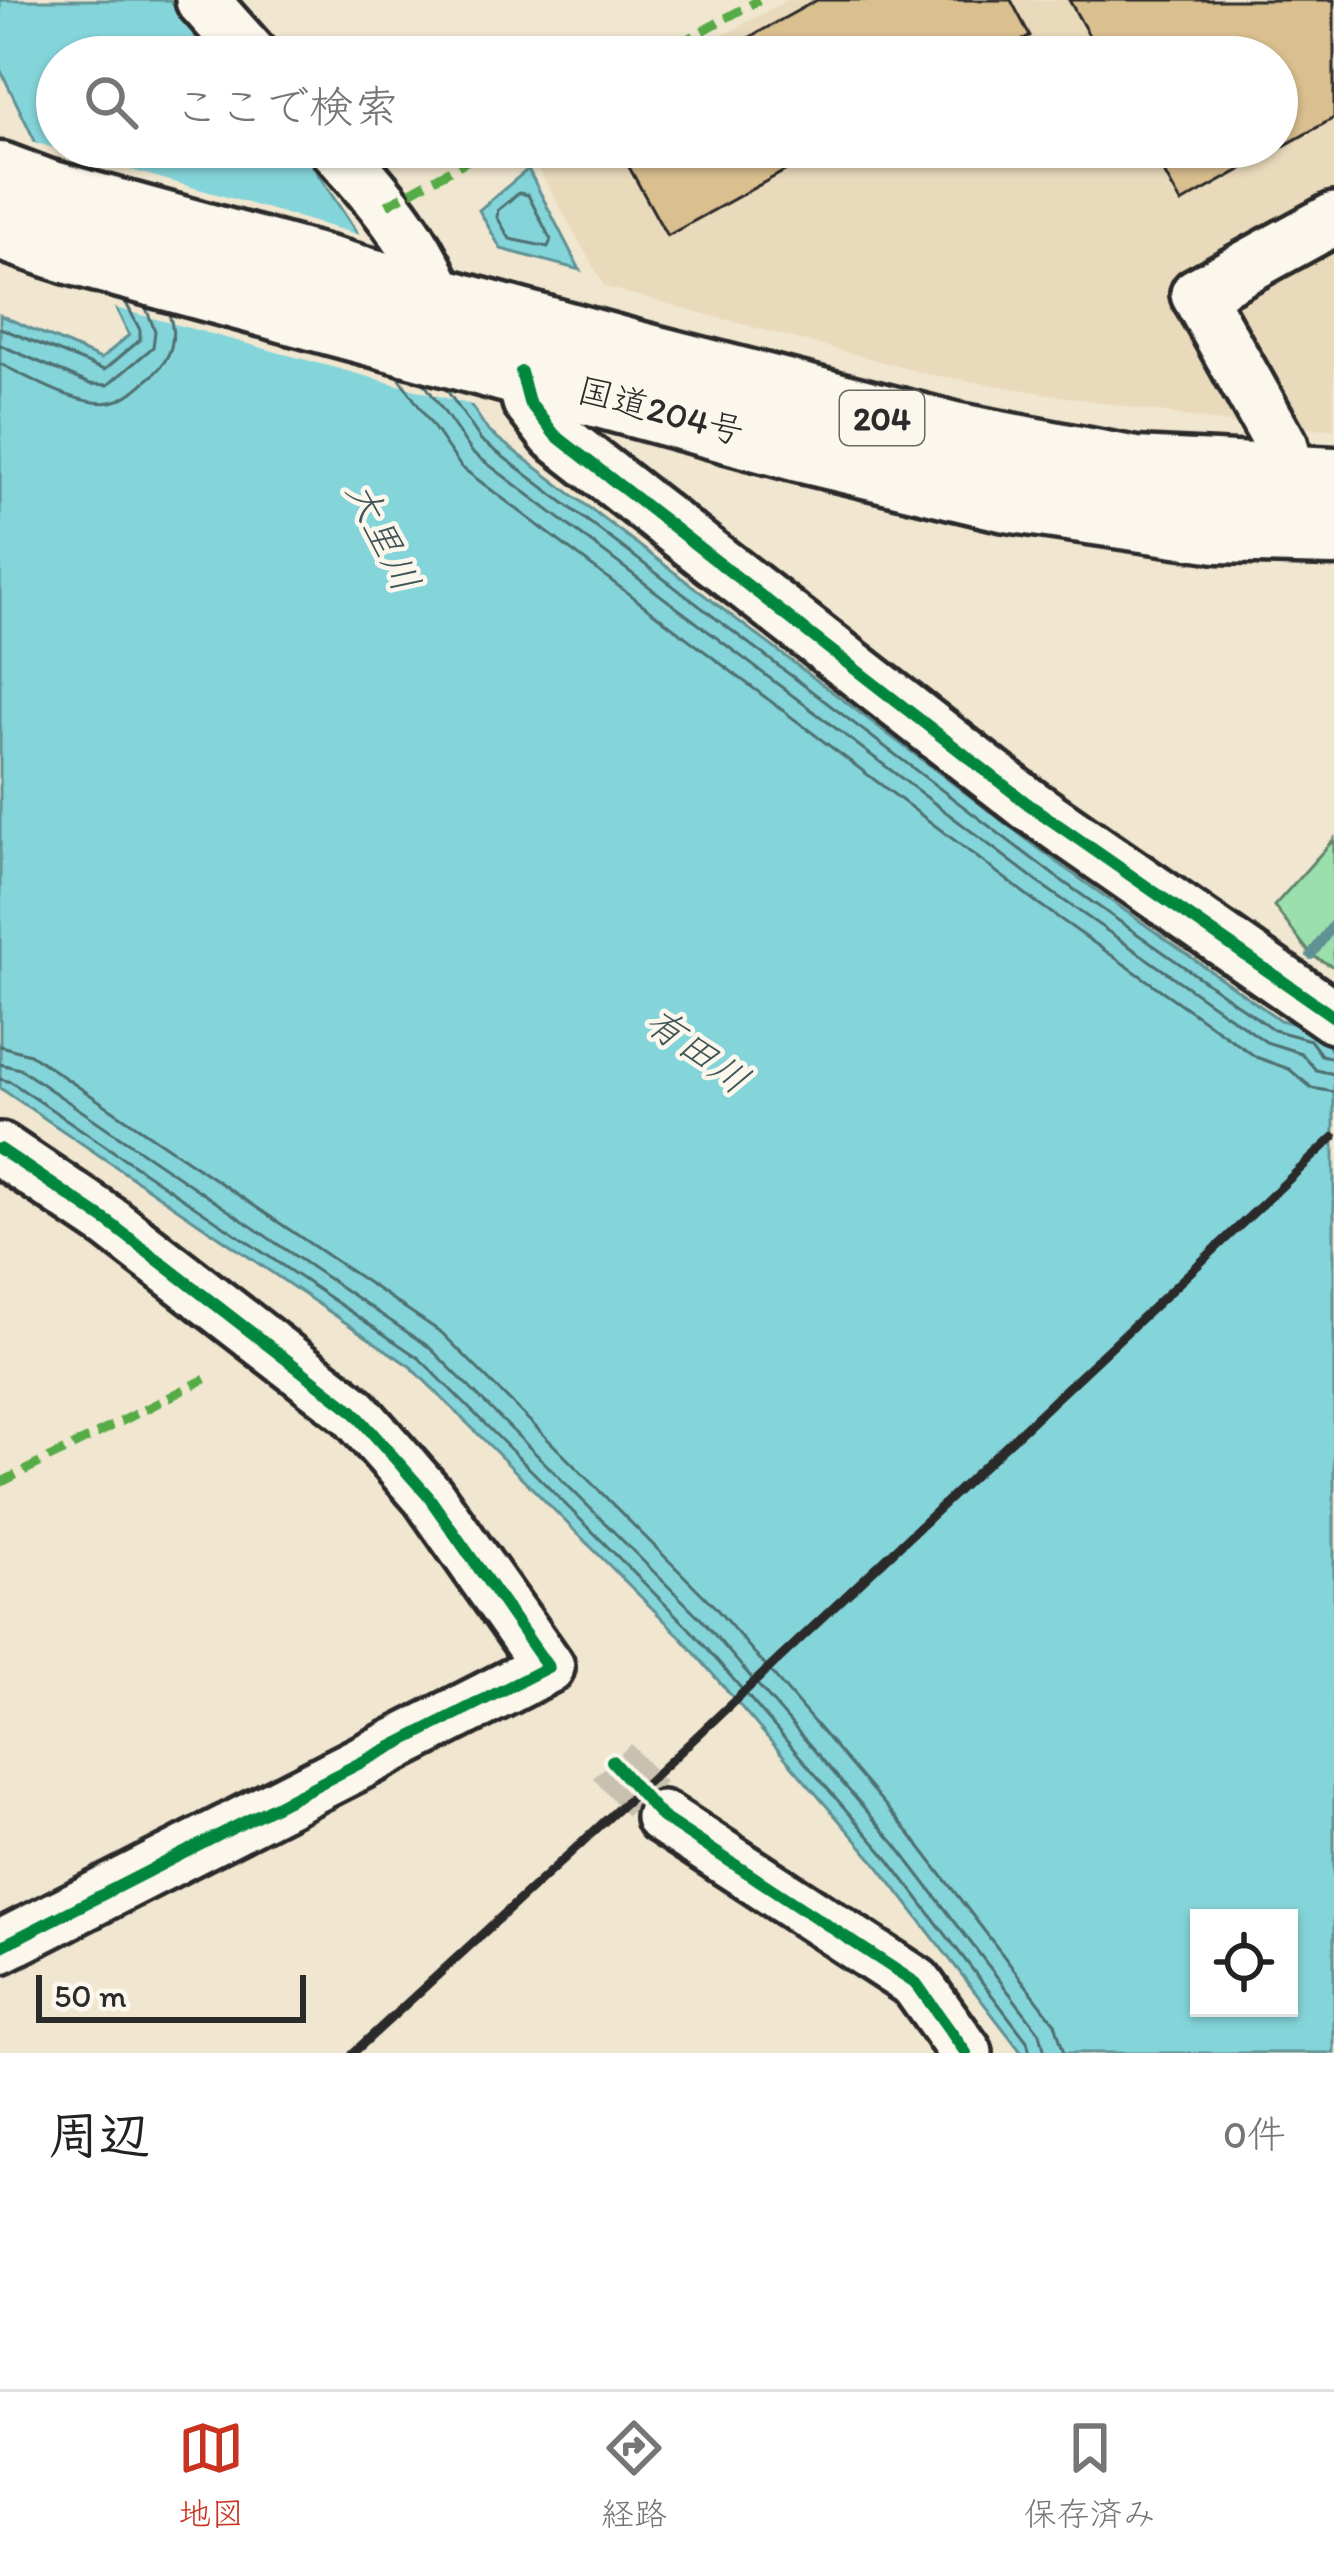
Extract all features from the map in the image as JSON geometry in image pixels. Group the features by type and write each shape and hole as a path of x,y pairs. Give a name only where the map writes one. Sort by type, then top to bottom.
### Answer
{"highway":[{"name":"国道204号","path":"29,211 446,327 953,436 1135,471 1312,481"},
{"name":"国道204号","path":"446,327 521,372 799,448 1007,498 1218,529 1334,532"}],"street":[{"path":"202,0 234,36"},
{"path":"353,168 423,256 446,327"},
{"path":"1312,481 1282,446 1196,294 1334,219"},
{"path":"521,372 529,402 555,435 1028,804 1334,1018"},
{"path":"0,1149 110,1223 353,1411 428,1496 548,1667 0,1947"},
{"path":"662,1817 916,1983 966,2053"}],"shaded area":[{"path":"787,0 1334,0 1334,429 1251,427 927,374 605,287 538,168 1298,168 1298,36 722,36"}],"green space":[{"path":"1334,839 1334,967 1311,955 1274,906"}],"water":[{"path":"0,0 170,0 203,36 36,36 36,143 0,69"},
{"path":"48,168 314,168 488,431 1062,866 1280,1020 1319,1030 1334,1055 1334,2053 1022,2053 875,1862 679,1635 411,1367 0,1088 0,315 101,359 129,335"},
{"path":"528,169 580,270 501,249 479,210"}],"pier":[{"path":"40,168 124,168 367,237 479,407 108,306"}],"building":[{"path":"817,0 1011,0 1030,36 752,36"},
{"path":"1069,0 1334,0 1334,118 1298,138 1298,36 1089,36"},
{"path":"630,168 790,168 667,236"},
{"path":"1162,168 1244,168 1181,203"}],"waterway":[{"path":"1311,955 1334,924"}],"tunnel":[{"path":"612,1761 662,1817"}],"railway":[{"path":"353,2053 1334,1137"}],"marked path":[{"path":"693,36 759,0"},
{"path":"387,205 454,168"},
{"path":"0,1483 205,1379"}],"cycle path":[{"path":"521,372 529,402 555,435 1028,804 1334,1017"},
{"path":"0,1149 110,1223 353,1411 428,1496 548,1667 0,1947"},
{"path":"612,1761 662,1817 916,1983 966,2053"}],"water label":[{"name":"大里川","path":"384,536"},
{"name":"有田川","path":"698,1050"}]}
